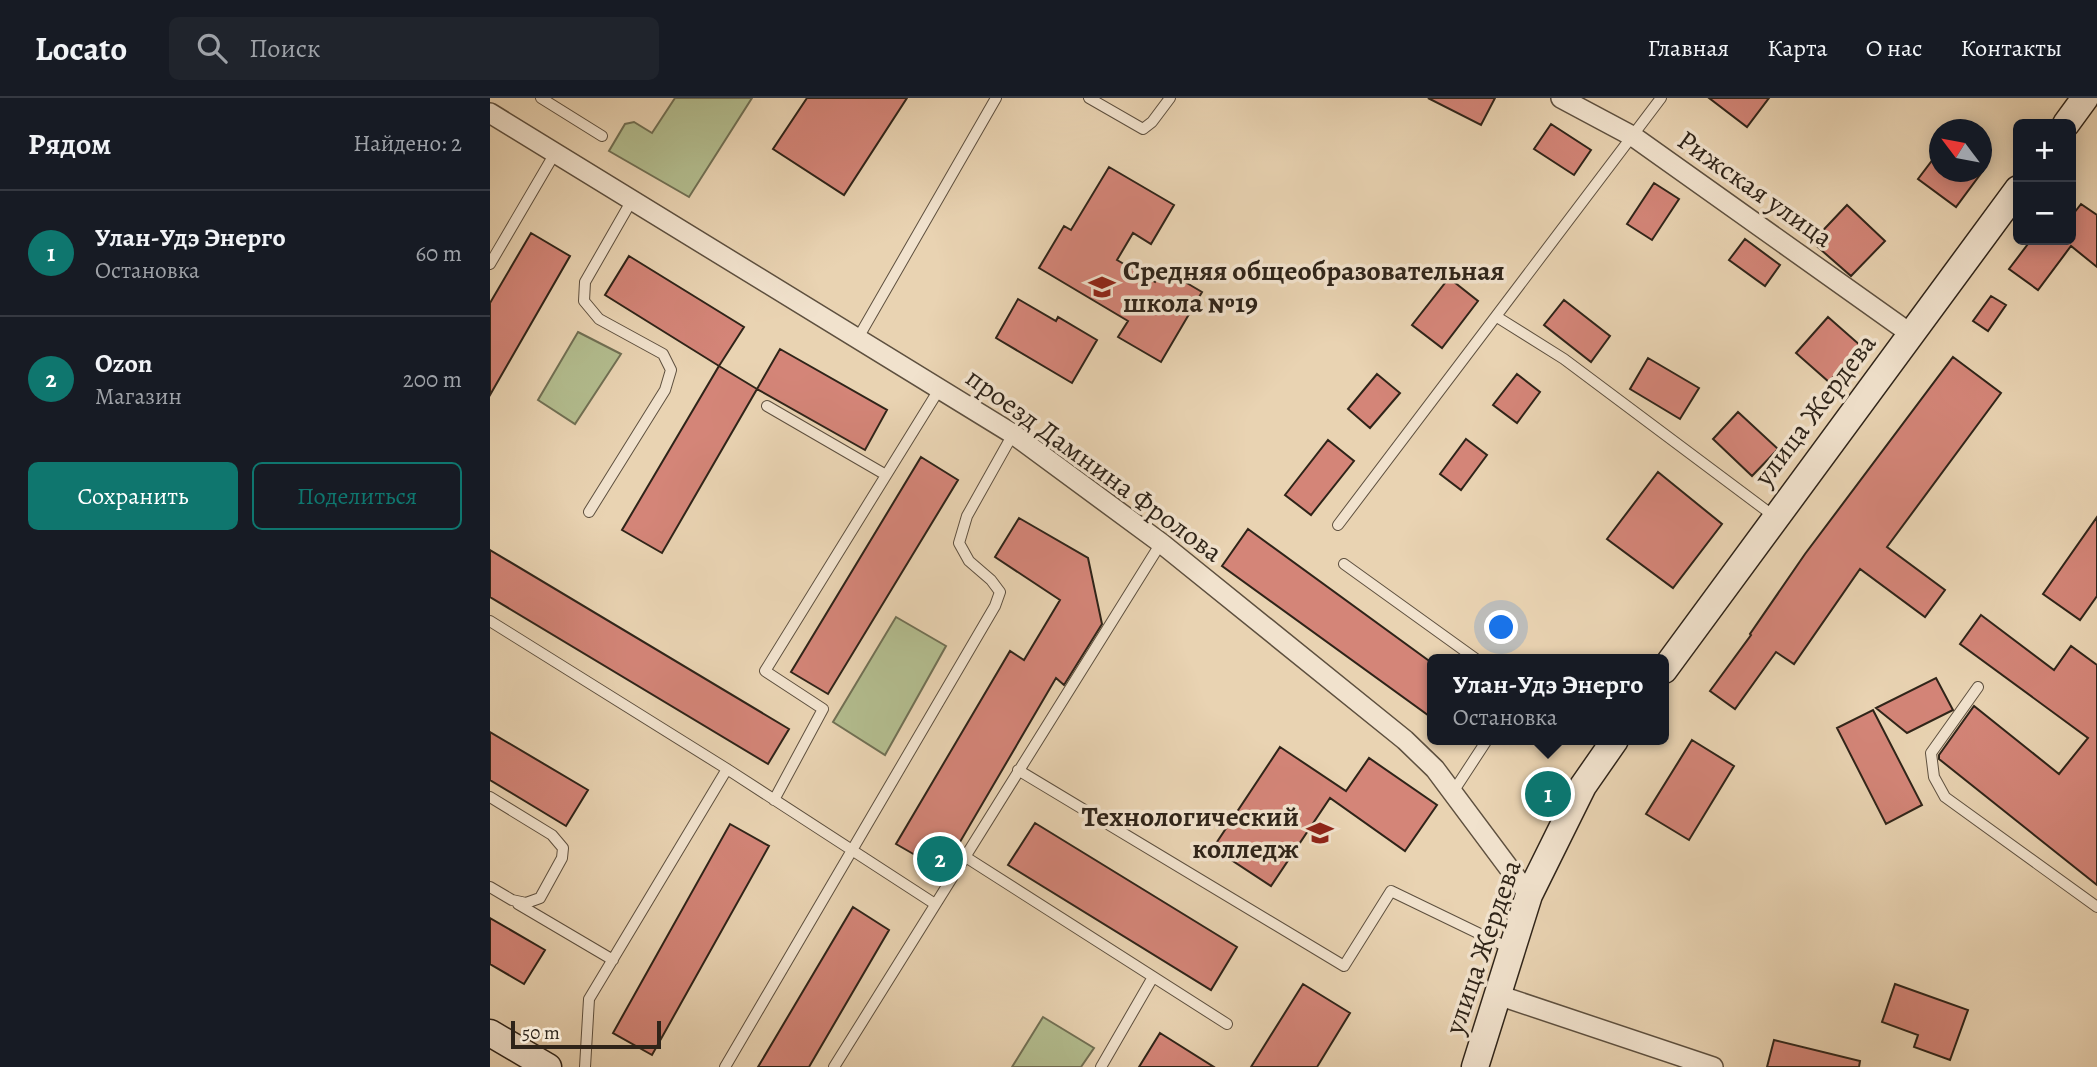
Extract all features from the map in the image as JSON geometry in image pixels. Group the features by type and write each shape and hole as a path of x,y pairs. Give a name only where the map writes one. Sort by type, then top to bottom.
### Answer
{"main road":[{"path":"2070,119 2085,98"},
{"name":"улица Жердева","path":"1669,663 2013,196"},
{"name":"улица Жердева","path":"1475,1067 1529,895 1583,786 1612,745"},
{"path":"490,1033 548,1067"}],"street":[{"name":"Рижская улица","path":"1561,98 1634,137 1911,334"},
{"name":"проезд Дамнина Фролова","path":"490,113 1013,434 1161,543 1405,740 1435,769 1529,895"},
{"path":"1497,995 1713,1067"}],"lane":[{"path":"541,98 602,136"},
{"path":"858,338 996,98"},
{"path":"1089,98 1143,129 1152,122 1170,98"},
{"path":"1338,525 1661,98"},
{"path":"490,264 493,252 555,153"},
{"path":"589,512 665,390 671,369 663,354 599,319 583,301 585,282 632,200"},
{"path":"1497,317 1564,359 1775,517"},
{"path":"774,800 823,709 765,671 940,388"},
{"path":"767,406 886,475"},
{"path":"725,1067 995,606 1000,592 991,580 969,561 959,543 967,516 1013,434"},
{"path":"834,1067 1161,543"},
{"path":"1344,564 1469,654"},
{"path":"490,621 935,904"},
{"path":"1978,687 1931,753 1934,777 1945,797 2097,906"},
{"path":"1453,792 1484,745"},
{"path":"585,1067 589,999 726,769"},
{"path":"1018,770 1344,966 1391,891 1512,949"},
{"path":"490,797 552,835 564,848 562,858 540,898 526,903 512,900"},
{"path":"964,856 1227,1024"},
{"path":"490,887 613,960"},
{"path":"1101,1067 1153,977"}],"green space":[{"path":"675,98 752,98 689,197 609,151 625,124 634,122 652,133"},
{"path":"578,332 621,354 575,424 538,400"},
{"path":"896,617 946,646 885,755 833,722"},
{"path":"1043,1017 1094,1048 1081,1067 1012,1067"}],"building":[{"path":"807,98 907,98 844,195 773,149"},
{"path":"1428,98 1495,98 1481,125"},
{"path":"1709,98 1769,98 1747,127"},
{"path":"1551,124 1591,150 1574,175 1534,149"},
{"path":"1929,164 1929,182 1975,182 1956,207 1918,179"},
{"path":"1109,167 1174,205 1151,244 1133,233 1117,260 1155,282 1163,269 1202,292 1161,362 1118,337 1128,321 1039,268 1064,226 1071,230"},
{"path":"1654,183 1679,199 1652,240 1627,224"},
{"path":"2081,204 2097,215 2097,267 2071,246 2038,290 2009,269 2027,245 2076,245 2076,210"},
{"path":"1847,205 1885,241 1851,276 1812,242"},
{"path":"531,233 570,256 490,395 490,303"},
{"path":"1745,239 1780,265 1765,286 1729,260"},
{"path":"629,256 744,327 719,366 605,295"},
{"path":"1449,278 1478,301 1442,348 1412,325"},
{"path":"1991,296 2006,305 1988,331 1973,321"},
{"path":"1018,299 1056,321 1058,317 1097,340 1072,383 996,338"},
{"path":"1564,300 1610,336 1591,362 1544,325"},
{"path":"1828,317 1861,346 1829,382 1796,353"},
{"path":"780,349 887,410 865,450 757,389"},
{"path":"1953,357 2001,393 1887,547 1945,590 1925,617 1860,569 1794,664 1776,652 1735,709 1710,691 1805,554"},
{"path":"1648,358 1699,388 1680,419 1630,389"},
{"path":"719,366 757,389 662,553 622,530"},
{"path":"1377,374 1400,393 1370,428 1348,409"},
{"path":"1517,374 1540,392 1517,423 1493,405"},
{"path":"1738,412 1778,449 1752,476 1713,439"},
{"path":"1466,439 1487,455 1461,490 1440,474"},
{"path":"1328,440 1354,461 1311,515 1285,495"},
{"path":"921,457 958,480 828,694 791,672"},
{"path":"1658,472 1722,524 1673,588 1607,539"},
{"path":"2097,517 2097,596 2080,620 2043,594"},
{"path":"1019,518 1088,558 1102,624 1064,685 1056,678 943,871 896,844 1010,651 1024,660 1060,600 995,557"},
{"path":"1248,529 1427,659 1427,714 1222,566"},
{"path":"490,550 789,729 768,764 490,597"},
{"path":"1981,615 2054,670 2071,646 2097,665 2097,885 1939,759 1939,755 1974,706 2059,774 2088,738 1960,644"},
{"path":"1936,678 1953,710 1907,733 1876,708"},
{"path":"1873,710 1922,805 1886,824 1837,728"},
{"path":"490,732 588,790 566,826 490,780"},
{"path":"1692,740 1734,766 1689,840 1646,814"},
{"path":"1280,747 1346,791 1369,758 1437,805 1405,851 1330,798 1271,886 1213,848"},
{"path":"1035,823 1237,947 1211,990 1008,865"},
{"path":"730,824 769,846 652,1055 613,1033"},
{"path":"853,907 889,930 809,1067 758,1067"},
{"path":"490,918 545,950 524,984 490,964"},
{"path":"1303,984 1350,1013 1317,1067 1251,1067"},
{"path":"1895,984 1968,1010 1950,1060 1914,1047 1918,1035 1882,1022"},
{"path":"1160,1033 1214,1067 1139,1067"},
{"path":"1774,1040 1860,1061 1859,1067 1767,1067"}],"place":[{"name":"Средняя общеобразовательная школа №19","path":"1102,287"},
{"name":"Улан-Удэ Энерго","path":"1548,794"},
{"name":"Технологический колледж","path":"1320,833"},
{"name":"Ozon","path":"940,859"}]}
